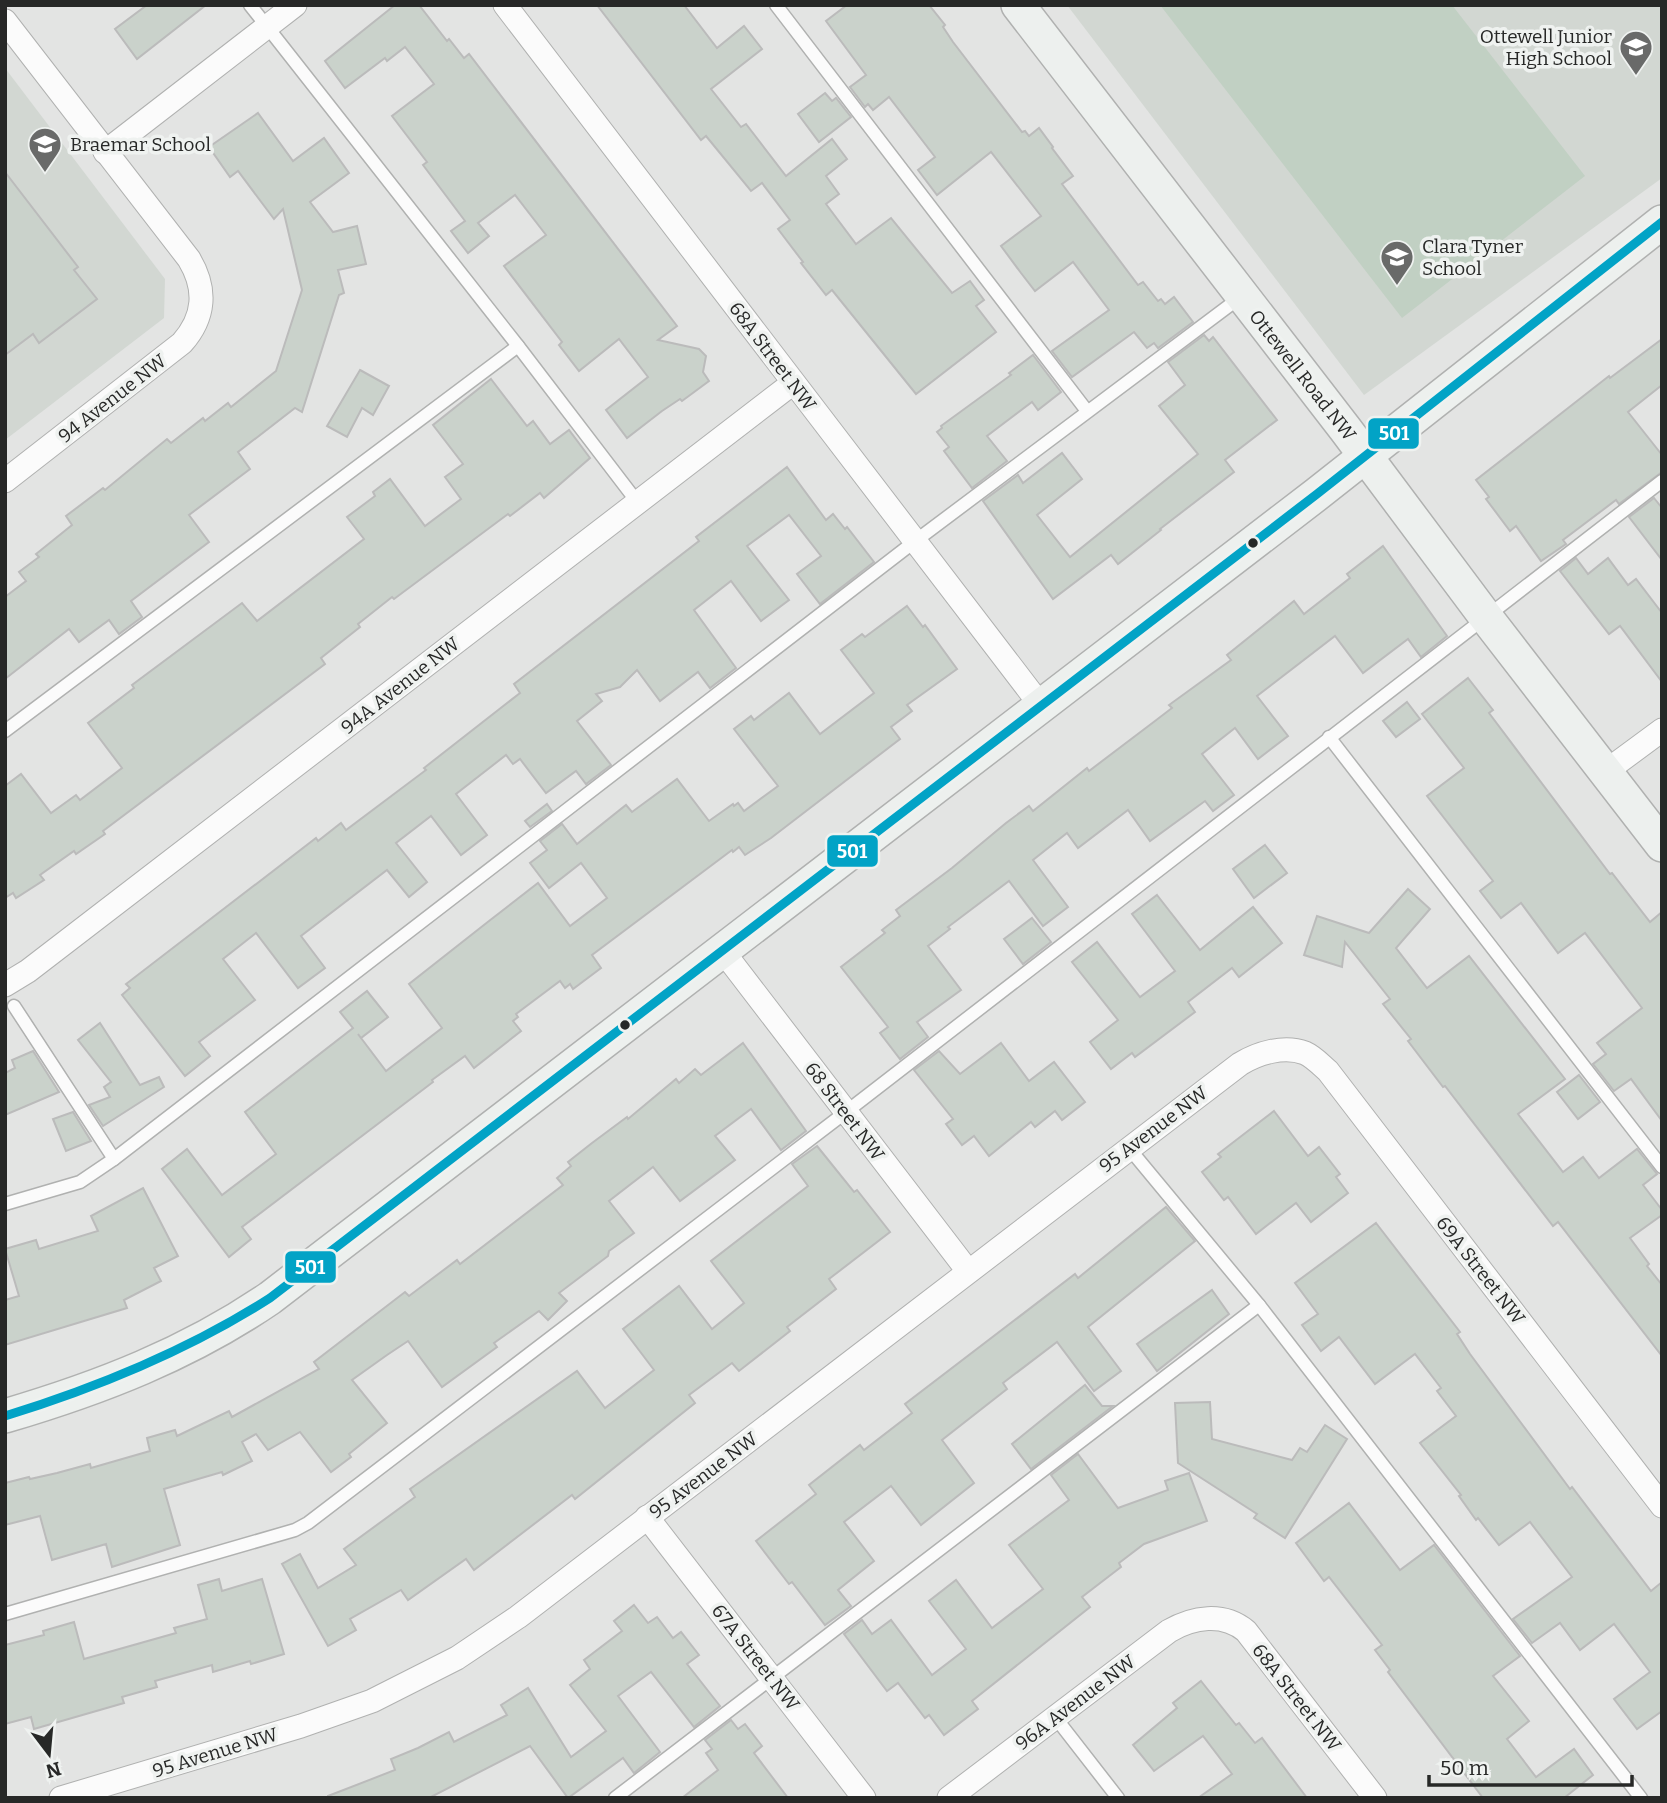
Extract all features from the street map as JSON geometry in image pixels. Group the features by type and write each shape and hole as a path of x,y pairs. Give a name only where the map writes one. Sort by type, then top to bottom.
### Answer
{"street":[{"path":"5,21 105,152 295,5"},
{"name":"68A Street NW","path":"505,5 1042,707"},
{"name":"Ottewell Road NW","path":"1018,5 1662,845"},
{"name":"94 Avenue NW","path":"5,481 182,343 192,332 202,304 197,272 189,259 105,152"},
{"path":"5,1416 129,1375 198,1343 281,1289 1366,457 1662,222"},
{"name":"94A Avenue NW","path":"10,996 28,971 793,383"},
{"path":"1605,772 1662,730"},
{"name":"68 Street NW","path":"722,950 968,1271"},
{"name":"95 Avenue NW","path":"61,1798 313,1723 372,1701 410,1683 493,1634 1240,1064 1252,1056 1289,1050"},
{"name":"69A Street NW","path":"1289,1050 1305,1053 1328,1071 1662,1506"},
{"name":"67A Street NW","path":"647,1517 864,1798"},
{"name":"68A Street NW","path":"1206,1618 1236,1623 1246,1631 1375,1798"},
{"name":"96A Avenue NW","path":"949,1798 1169,1631 1206,1618"}],"lane":[{"path":"250,5 638,503"},
{"path":"776,5 1087,411"},
{"path":"5,1204 80,1182 114,1158 914,542 1242,296"},
{"path":"5,731 518,346"},
{"path":"5,1614 295,1530 308,1523 846,1112 1662,481"},
{"path":"1329,737 1662,1167"},
{"path":"10,996 114,1158"},
{"path":"1128,1147 1259,1305 1641,1798"},
{"path":"615,1798 1259,1305"},
{"path":"1055,1717 1118,1798"}],"shaded area":[{"name":"Clara Tyner School","path":"1067,5 1662,5 1662,178 1364,395"},
{"name":"Braemar School","path":"5,68 165,279 164,318 5,440"}],"green space":[{"path":"1160,5 1452,5 1585,176 1402,318"}],"building":[{"path":"147,5 206,5 137,59 115,29"},
{"path":"395,5 419,5 464,58 469,54 677,326 658,340 699,349 706,356 703,372 709,381 682,401 680,399 662,411 627,438 606,410 648,377 619,339 579,371 559,345 562,342 504,266 546,235 515,195 478,223 489,236 468,253 451,231 465,221 423,165 427,162 392,116 434,84 405,47 387,61 385,58 345,88 325,61"},
{"path":"597,5 684,5 717,48 744,26 762,49 711,89 741,127 746,124 786,176 832,139 847,159 826,176 839,194 826,204 856,244 891,218 952,293 970,281 984,300 976,306 996,332 916,394 832,290 826,295 801,263 803,262 778,229 790,220 762,183 751,191 706,136 701,140"},
{"path":"847,5 929,5 945,25 943,27 953,42 1022,132 1025,131 1029,136 1039,128 1073,176 1062,184 1138,285 1143,282 1158,301 1161,299 1165,304 1174,297 1193,322 1158,348 1154,343 1147,348 1134,332 1072,377 1052,351 1109,310 1073,262 1035,291 1021,273 1001,246 1041,216 991,152 937,195 918,170 935,157 889,97 873,110 868,104 865,107 850,87 866,75 826,21"},
{"path":"825,93 832,101 836,98 851,117 819,142 798,114"},
{"path":"258,113 293,161 324,138 349,173 310,202 333,232 357,226 366,264 338,270 344,293 339,295 302,412 295,408 238,452 250,469 189,515 209,542 131,601 142,617 119,634 109,620 79,642 69,629 5,679 5,597 26,581 19,572 39,557 36,554 72,525 66,516 103,488 105,490 167,439 171,443 228,403 231,407 276,371 302,290 283,209 274,219 238,171 230,177 209,147"},
{"path":"5,172 78,267 74,270 97,299 39,343 33,334 5,355"},
{"path":"1204,335 1209,341 1213,337 1277,420 1225,460 1234,472 1118,564 1111,555 1053,599 983,501 1018,475 1023,483 1062,453 1082,479 1037,515 1070,557 1198,454 1159,406 1185,385 1168,362"},
{"path":"1662,339 1662,385 1628,412 1662,455 1662,472 1619,504 1616,500 1563,540 1566,544 1541,561 1516,526 1510,531 1486,499 1489,497 1476,480 1609,376 1610,378"},
{"path":"1033,355 1061,392 1038,410 1032,402 987,436 1007,461 972,488 944,451 949,447 937,432 941,426 1011,375 1009,373"},
{"path":"360,370 389,386 373,415 362,408 347,437 327,426"},
{"path":"491,379 527,426 533,421 550,444 569,430 590,458 544,498 540,493 394,599 392,597 321,658 325,664 103,831 105,834 76,854 74,851 40,875 44,880 16,898 13,893 5,898 5,786 21,774 51,813 76,795 80,800 122,768 88,723 134,688 132,685 242,603 257,621 364,539 347,517 375,496 373,492 390,479 425,526 461,499 445,477 463,464 433,425"},
{"path":"787,467 826,520 833,514 845,529 847,527 874,562 820,604 797,574 821,556 789,515 747,546 789,600 761,621 731,581 694,610 736,668 710,688 698,672 660,701 637,670 620,687 596,694 602,701 577,721 611,765 586,784 576,771 546,793 520,759 513,764 506,755 456,794 487,835 461,855 431,816 396,843 427,882 409,897 387,870 301,936 325,968 298,988 256,933 223,959 255,1000 199,1042 210,1056 185,1076 122,995 130,988 126,984 316,838 318,841 341,823 346,830 426,770 424,768 520,693 514,684 699,541 696,537"},
{"path":"1654,498 1662,508 1662,560 1629,517"},
{"path":"1383,546 1447,636 1421,657 1408,639 1363,673 1335,636 1257,696 1288,736 1258,759 1235,728 1202,754 1234,795 1213,811 1205,801 1150,841 1128,810 1078,848 1067,833 1033,860 1068,907 1043,926 1009,881 948,927 950,929 928,946 961,990 917,1022 928,1037 900,1059 880,1033 888,1027 841,967 885,933 882,930 900,916 896,910 1006,823 1029,806 1033,811 1087,768 1089,771 1172,708 1169,705 1231,660 1227,655 1294,601 1304,614 1350,578 1347,574"},
{"path":"1576,558 1588,574 1608,558 1628,585 1636,579 1662,613 1662,682 1620,626 1609,634 1560,571"},
{"path":"907,606 923,627 925,625 957,669 907,705 912,711 891,727 900,739 771,838 745,855 739,847 733,852 732,850 592,955 601,968 573,989 570,984 565,988 560,981 516,1014 518,1017 513,1021 521,1031 474,1068 465,1056 242,1227 251,1239 229,1257 162,1169 187,1149 222,1195 276,1154 245,1112 353,1028 340,1012 367,991 388,1017 361,1038 386,1071 442,1028 409,984 538,883 570,926 607,898 581,863 549,888 530,863 547,850 540,841 562,824 577,844 626,805 632,812 677,779 709,821 733,804 734,806 738,803 744,811 778,786 734,729 751,716 754,720 789,693 820,734 874,693 841,650 862,634 865,637"},
{"path":"1468,678 1493,710 1489,713 1610,874 1612,873 1650,922 1662,912 1662,1121 1631,1079 1614,1091 1593,1064 1606,1054 1597,1043 1642,1008 1585,933 1558,953 1521,903 1501,918 1480,891 1493,881 1427,796 1464,768 1422,714"},
{"path":"1407,702 1420,719 1396,737 1383,721"},
{"path":"547,804 552,811 530,827 525,821"},
{"path":"1265,845 1287,873 1254,898 1233,869"},
{"path":"1408,889 1430,909 1396,948 1427,988 1469,956 1565,1079 1518,1114 1563,1172 1583,1157 1599,1178 1637,1149 1657,1174 1643,1185 1662,1210 1662,1215 1630,1238 1662,1285 1662,1356 1558,1222 1553,1226 1445,1086 1443,1087 1408,1041 1411,1039 1383,1004 1390,999 1345,942 1342,967 1304,955 1317,916 1369,933"},
{"path":"1157,895 1200,950 1253,907 1282,943 1239,977 1232,968 1188,1002 1195,1012 1135,1057 1132,1053 1111,1069 1090,1042 1118,1020 1072,962 1097,942 1140,997 1175,971 1132,914"},
{"path":"1032,918 1051,942 1023,964 1004,939"},
{"path":"100,1023 140,1085 159,1077 164,1087 103,1126 89,1105 110,1097 104,1087 111,1082 78,1040"},
{"path":"743,1043 806,1131 781,1150 751,1109 715,1136 735,1160 680,1201 653,1167 609,1201 634,1233 559,1293 567,1301 548,1320 539,1311 494,1343 497,1347 442,1387 408,1341 352,1380 387,1423 331,1472 300,1432 268,1450 256,1434 242,1442 252,1461 223,1475 222,1472 164,1489 180,1545 112,1567 106,1544 52,1560 40,1516 5,1525 5,1483 90,1464 91,1468 150,1451 147,1438 175,1430 177,1436 229,1411 232,1417 319,1369 314,1362 405,1292 409,1296 457,1260 460,1264 563,1185 557,1178 571,1166 568,1162 592,1143 627,1117 628,1119 676,1079 679,1083 695,1069 701,1075"},
{"path":"1001,1043 1029,1081 1054,1062 1085,1102 1062,1120 1055,1111 1035,1127 1031,1122 989,1156 974,1136 962,1145 946,1124 953,1119 914,1070 939,1051 960,1074"},
{"path":"33,1051 59,1092 5,1115 5,1073 15,1068 12,1060"},
{"path":"1579,1075 1600,1102 1578,1119 1557,1092"},
{"path":"1274,1111 1308,1156 1319,1147 1340,1174 1336,1177 1348,1193 1311,1222 1296,1203 1256,1234 1228,1197 1224,1200 1202,1172 1221,1157 1218,1154"},
{"path":"73,1112 91,1141 66,1151 53,1119"},
{"path":"817,1146 890,1232 829,1279 836,1289 787,1327 790,1331 739,1371 732,1363 689,1395 695,1403 575,1499 572,1495 474,1570 466,1559 408,1600 401,1590 350,1619 356,1630 328,1646 282,1564 300,1554 318,1588 356,1565 344,1549 415,1497 410,1489 577,1371 605,1408 654,1370 623,1329 679,1286 712,1329 744,1303 711,1261 808,1186 792,1164"},
{"path":"143,1188 178,1256 154,1268 161,1281 124,1300 127,1308 5,1345 5,1300 19,1296 5,1249 36,1240 39,1249 98,1231 91,1216"},
{"path":"1166,1207 1195,1241 1088,1327 1121,1371 1094,1391 1057,1342 1003,1383 1007,1389 942,1440 974,1483 921,1525 891,1486 844,1522 874,1561 838,1590 851,1606 825,1625 756,1541 816,1494 809,1485 860,1445 864,1450 912,1413 905,1404 1075,1274 1078,1278"},
{"path":"1376,1223 1460,1332 1457,1334 1470,1354 1570,1489 1572,1487 1651,1591 1662,1582 1662,1711 1637,1729 1614,1699 1650,1672 1614,1624 1580,1650 1560,1623 1532,1643 1513,1619 1572,1577 1530,1522 1499,1545 1478,1518 1476,1520 1459,1496 1461,1495 1420,1443 1456,1416 1437,1391 1441,1388 1415,1354 1375,1384 1339,1337 1321,1351 1302,1325 1318,1314 1295,1283"},
{"path":"1212,1290 1229,1314 1157,1371 1137,1344"},
{"path":"1085,1385 1102,1406 1113,1406 1031,1469 1012,1444"},
{"path":"1210,1402 1212,1439 1292,1460 1300,1448 1307,1452 1325,1425 1347,1439 1285,1538 1254,1518 1257,1514 1178,1463 1175,1403"},
{"path":"1078,1454 1118,1508 1168,1490 1165,1481 1189,1473 1207,1521 1144,1544 1119,1563 1121,1567 1082,1597 1090,1607 972,1701 978,1709 944,1735 929,1715 925,1718 898,1683 887,1691 844,1634 862,1620 872,1634 891,1620 932,1675 966,1649 929,1601 956,1580 992,1628 1043,1589 1009,1545 1069,1500 1051,1475"},
{"path":"1349,1503 1400,1570 1434,1545 1520,1656 1493,1676 1529,1721 1507,1739 1536,1777 1574,1749 1593,1775 1564,1798 1483,1798 1388,1672 1390,1670 1375,1650 1382,1645 1329,1577 1324,1581 1296,1543"},
{"path":"219,1579 222,1591 262,1579 284,1654 213,1672 212,1665 155,1681 157,1687 122,1697 124,1703 34,1729 31,1717 5,1724 5,1645 44,1635 43,1631 74,1622 84,1659 176,1633 174,1628 207,1619 198,1585"},
{"path":"634,1605 648,1623 657,1617 673,1638 681,1632 699,1655 687,1664 720,1706 694,1727 651,1672 618,1696 660,1752 634,1773 623,1758 568,1798 530,1746 429,1798 328,1798 395,1770 391,1759 449,1732 454,1742 507,1715 501,1705 528,1688 571,1757 606,1731 570,1685 590,1669 584,1660 622,1631 614,1621"},
{"path":"1201,1681 1236,1725 1239,1723 1255,1743 1262,1738 1307,1798 1198,1798 1232,1774 1203,1736 1154,1771 1133,1745 1177,1708 1173,1703"},
{"path":"731,1720 738,1729 745,1724 762,1746 754,1753 788,1798 682,1798 718,1770 706,1753 712,1749 705,1740"}],"transit line":[{"name":"501","path":"5,1416 142,1366 207,1335 270,1298 1317,494 1662,222"}],"place":[{"name":"Ottewell Junior High School","path":"1636,77"},
{"name":"Braemar School","path":"45,174"},
{"name":"Clara Tyner School","path":"1397,287"}]}
